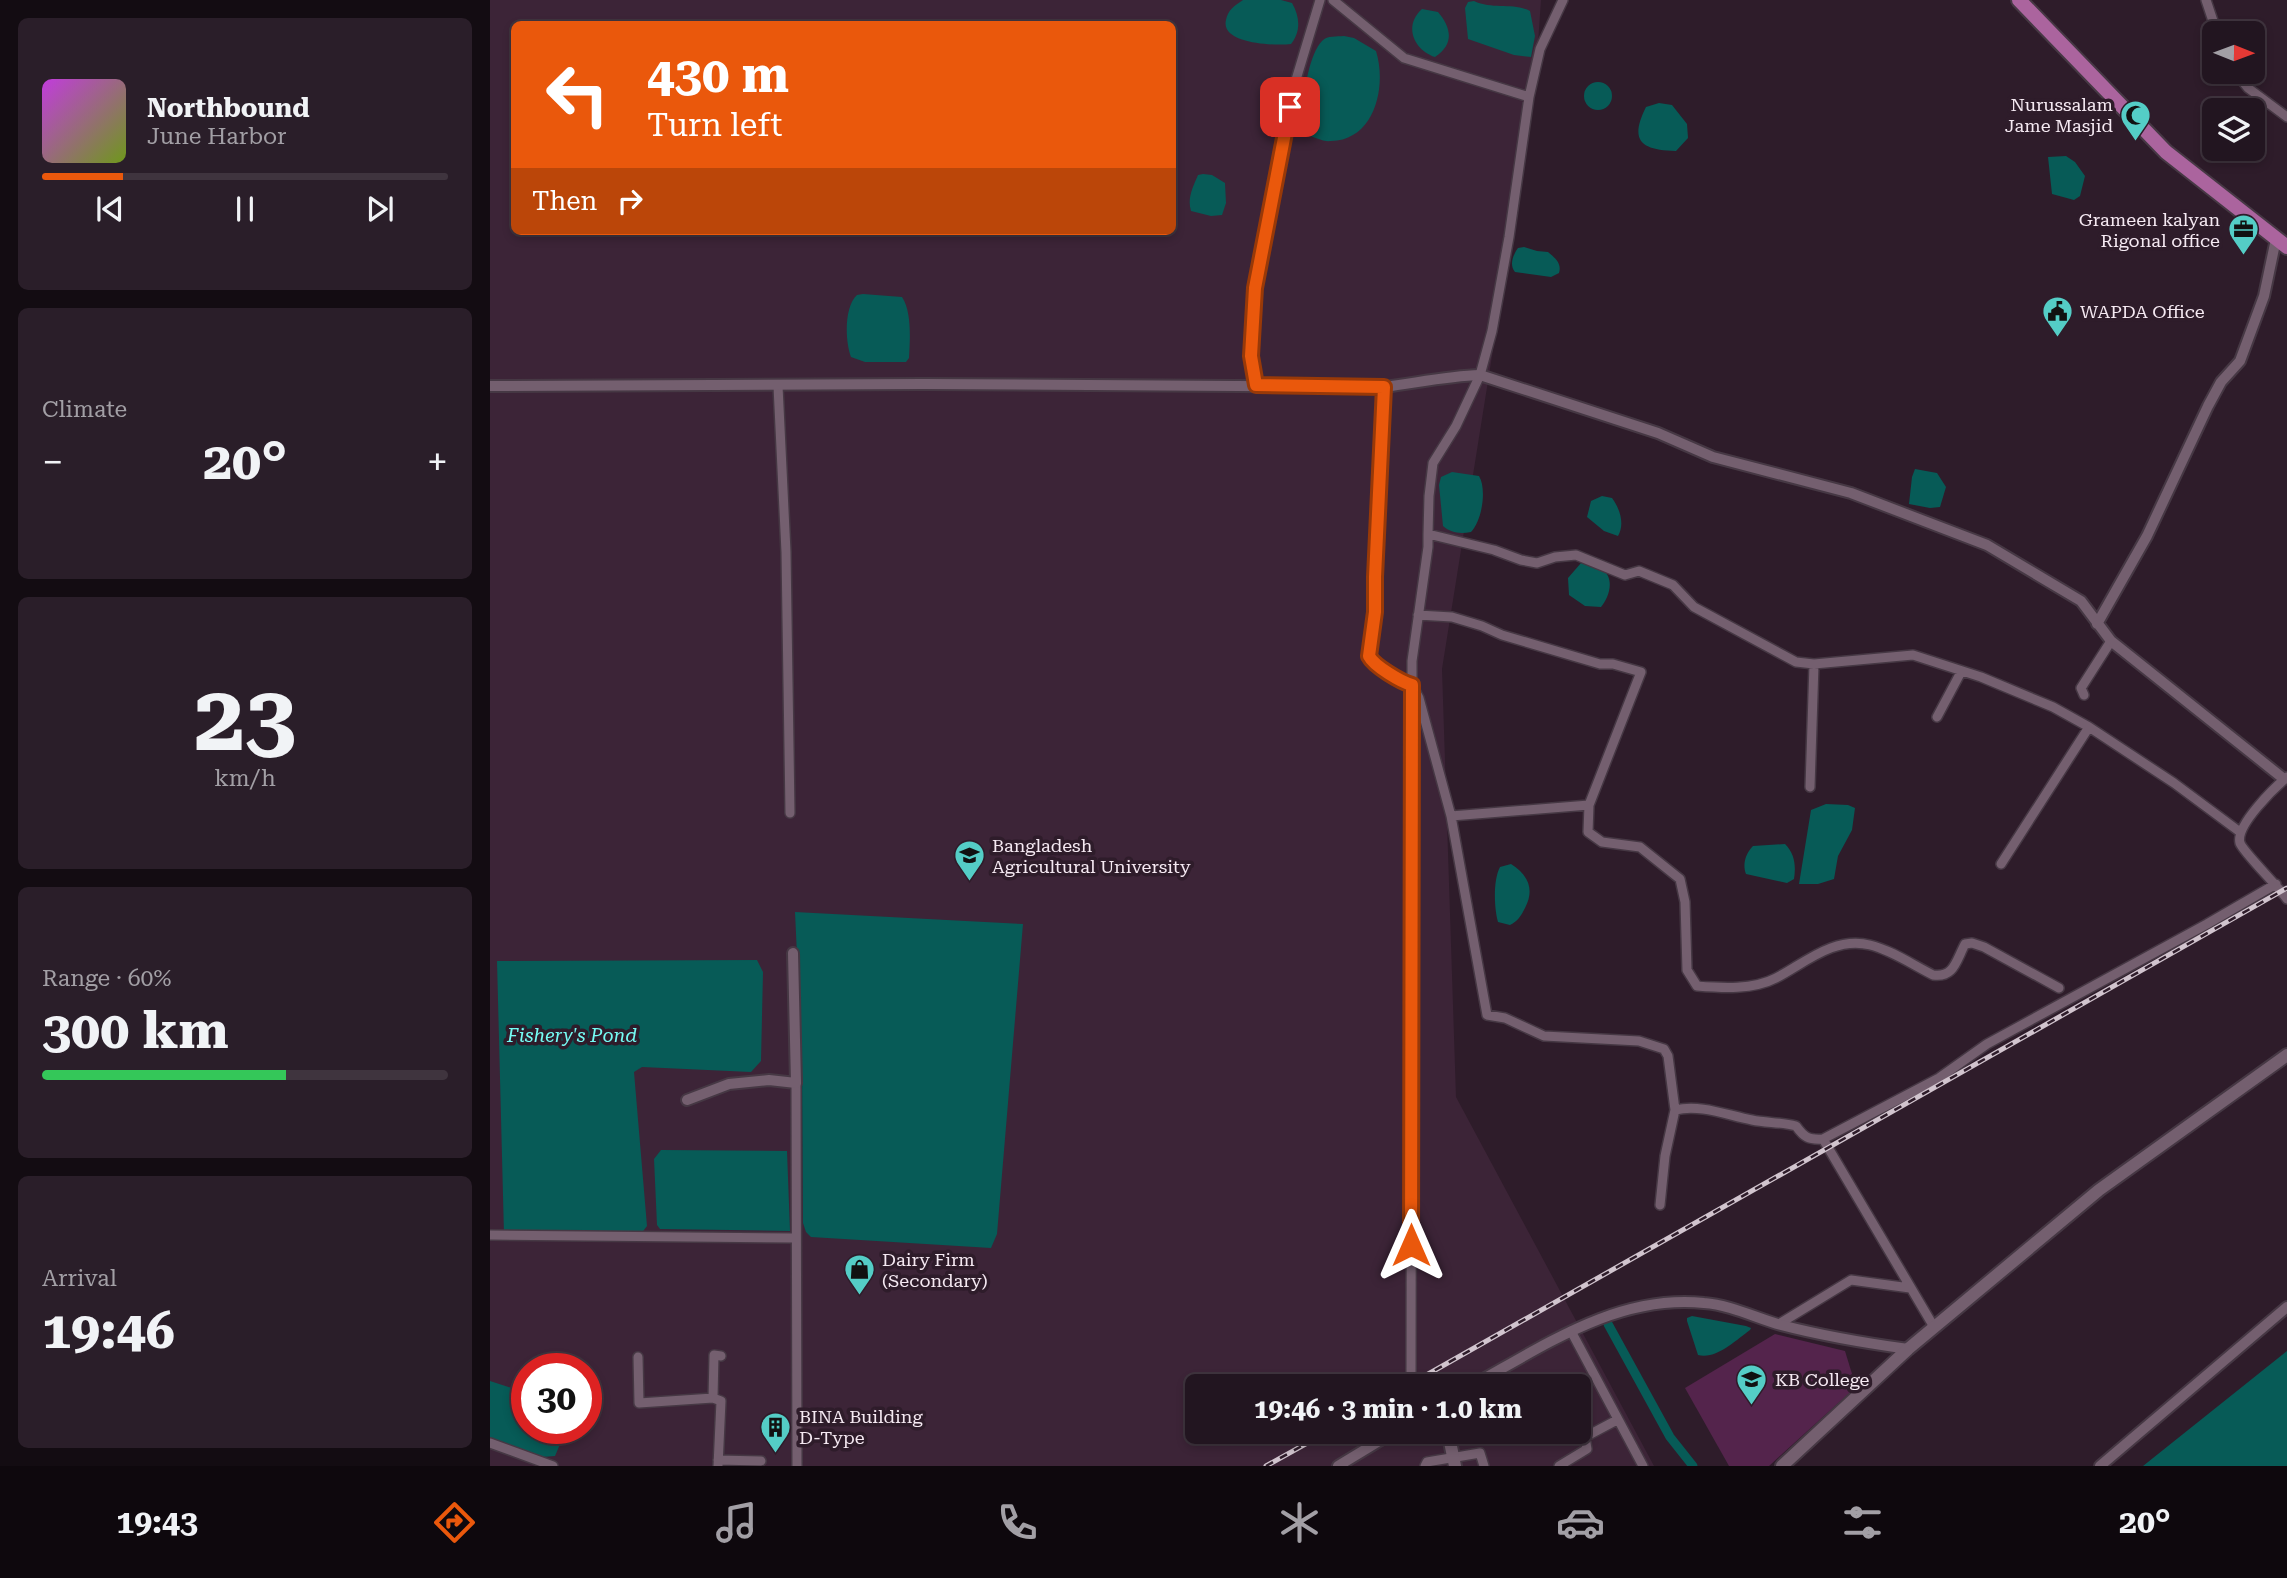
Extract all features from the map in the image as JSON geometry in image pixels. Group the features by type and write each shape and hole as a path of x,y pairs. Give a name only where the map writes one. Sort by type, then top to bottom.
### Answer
{"highway":[{"path":"2019,0 2166,152 2282,243"}],"main road":[{"path":"1782,1466 1908,1349 2099,1190 2287,1055"},
{"path":"1450,1444 1454,1462"}],"street":[{"path":"1256,385 1251,356 1255,288 1295,83 1320,0"},
{"path":"1333,0 1404,58 1529,97"},
{"path":"1411,1374 1412,661 1429,534 1429,496 1433,463 1456,426 1480,375 1492,331 1507,250 1529,97 1540,49 1563,0"},
{"path":"2206,0 2213,21"},
{"path":"2245,84 2287,117"},
{"path":"2097,624 2147,537 2209,404 2221,382 2240,361 2282,243"},
{"path":"490,386 1384,387 1427,382 1450,376 1480,375 1658,433 1713,457 1851,493 1987,545 2081,601 2111,641 2286,778 2246,821 2240,832 2240,845 2287,899"},
{"path":"778,386 786,552 790,813"},
{"path":"1384,387 1375,612 1369,656 1401,682 1412,685 1419,698 1451,816 1487,1015 1505,1018 1544,1036 1640,1041 1664,1049 1668,1056 1675,1110 1665,1156 1660,1205"},
{"path":"1429,534 1537,563 1555,557 1576,555 1625,575 1639,570 1673,584 1694,607 1796,662 1814,664 1913,655 1961,672 2053,707 2089,727 2174,783 2240,832"},
{"path":"1419,615 1452,617 1600,664 1613,664 1641,672 1589,804 1588,832 1602,842 1640,847 1680,879 1685,902 1687,970 1697,986 1730,988 1759,984 1775,979 1815,953 1843,945 1868,944 1933,975 1942,976 1948,975 1965,944 1972,943 2059,988"},
{"path":"2084,695 2081,688 2111,641"},
{"path":"1810,787 1814,664"},
{"path":"1937,717 1961,672"},
{"path":"2001,864 2089,727"},
{"path":"1451,816 1589,804"},
{"path":"1675,1110 1688,1107 1754,1121 1789,1124 1796,1126 1811,1140 1823,1139 1939,1078 1987,1044 2276,884"},
{"path":"793,953 797,1466"},
{"path":"687,1100 729,1084 769,1080 796,1083"},
{"path":"1823,1139 1934,1327"},
{"path":"490,1235 795,1238"},
{"path":"1779,1324 1851,1280 1910,1288"},
{"path":"1493,1374 1571,1331 1627,1308 1690,1302 1722,1306 1831,1337 1908,1349"},
{"path":"2100,1466 2287,1307"},
{"path":"1571,1331 1643,1466"},
{"path":"713,1398 714,1355 721,1356"},
{"path":"638,1357 639,1403 713,1398 721,1401 718,1463 761,1461"},
{"path":"1559,1466 1587,1449 1585,1437 1617,1419"},
{"path":"490,1443 553,1466"},
{"path":"1338,1466 1374,1444"},
{"path":"1425,1466 1427,1462 1454,1462 1480,1453 1484,1466"}],"shaded area":[{"name":"Bangladesh Agricultural University","path":"490,0 1541,0 1535,87 1442,669 1456,1097 1654,1466 490,1466"},
{"path":"1775,1334 1845,1351 1856,1387 1769,1466 1729,1466 1685,1388"}],"water":[{"path":"1243,0 1281,0 1292,3 1298,24 1291,44 1250,42 1231,34 1226,28 1227,17 1232,8"},
{"path":"1468,2 1530,11 1535,36 1531,57 1514,55 1468,39 1465,8"},
{"path":"1422,9 1438,12 1448,29 1446,47 1435,57 1421,49 1413,37 1413,23"},
{"path":"1344,36 1354,38 1376,51 1380,80 1378,95 1374,109 1358,131 1346,138 1325,141 1305,134 1303,113 1308,72 1317,48 1324,39"},
{"path":"1598,82 1608,86 1612,96 1608,106 1598,110 1588,106 1584,96 1588,86"},
{"path":"1659,103 1672,105 1687,124 1688,138 1676,151 1647,146 1639,136 1646,107"},
{"path":"2066,156 2075,162 2085,176 2080,196 2074,200 2052,194 2048,157"},
{"path":"1198,175 1212,175 1225,183 1226,203 1222,215 1211,216 1191,211 1193,188"},
{"path":"1518,248 1548,252 1559,264 1559,273 1551,277 1515,272 1512,266 1513,257"},
{"path":"857,295 902,297 910,326 909,358 906,362 865,362 851,357 847,334 848,316 853,300"},
{"path":"1915,469 1937,473 1946,487 1940,507 1909,504"},
{"path":"1452,472 1479,476 1481,482 1483,497 1480,513 1471,532 1456,532 1443,526 1439,485 1441,477"},
{"path":"1602,496 1612,498 1619,512 1621,527 1618,536 1604,531 1587,517 1591,501"},
{"path":"1581,563 1601,569 1609,578 1608,594 1601,607 1585,606 1569,595 1568,578"},
{"path":"1826,804 1855,808 1852,830 1838,856 1834,879 1818,884 1799,884 1811,810"},
{"path":"1785,844 1794,860 1794,879 1787,883 1746,874 1745,859 1753,846"},
{"path":"1511,864 1526,878 1529,895 1521,916 1510,925 1498,922 1495,894 1500,867"},
{"path":"795,912 1023,924 997,1234 991,1248 811,1237 806,1232 803,1223 802,1063"},
{"name":"Fishery's Pond","path":"757,960 763,972 761,1061 751,1072 642,1067 634,1072 647,1226 640,1235 504,1234 497,961"},
{"path":"661,1150 787,1151 790,1231 660,1229 657,1225 654,1159"},
{"path":"1692,1316 1751,1328 1719,1352 1698,1355 1687,1321 1687,1318"},
{"path":"2287,1351 2287,1466 2143,1466"},
{"path":"490,1381 511,1388 511,1444 560,1444 555,1456 542,1457 490,1441"}],"waterway":[{"path":"1608,1324 1670,1437 1693,1466"}],"railway":[{"path":"1428,1374 2287,888"},
{"path":"1266,1466 1305,1444"}],"place":[{"name":"Nurussalam Jame Masjid","path":"2136,142"},
{"name":"Grameen kalyan Rigonal office","path":"2243,257"},
{"name":"WAPDA Office","path":"2057,339"},
{"name":"Bangladesh Agricultural University","path":"969,883"},
{"name":"Dairy Firm (Secondary)","path":"859,1297"},
{"name":"KB College","path":"1752,1407"},
{"name":"BINA Building D-Type","path":"776,1454"}],"route":[{"path":"1290,107 1255,288 1251,356 1256,385 1384,387 1375,612 1369,656 1401,682 1412,685 1411,1245"}]}
